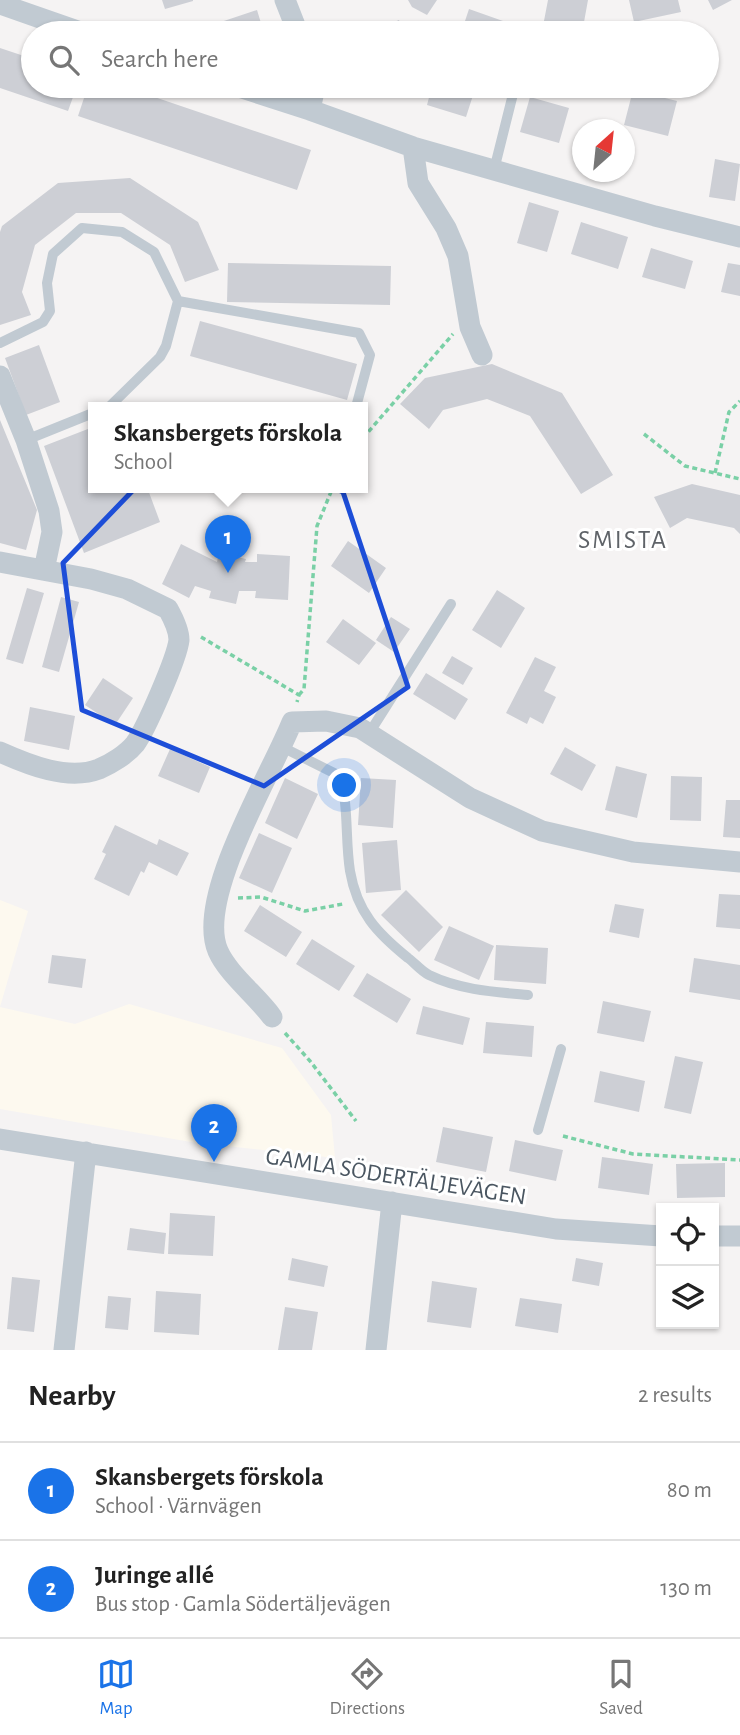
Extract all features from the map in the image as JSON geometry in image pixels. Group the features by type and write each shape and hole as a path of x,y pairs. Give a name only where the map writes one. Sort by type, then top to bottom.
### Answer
{"street":[{"path":"286,0 294,21"},
{"path":"0,4 49,21"},
{"path":"273,98 413,147 655,216 740,237"},
{"path":"310,110 312,98"},
{"path":"413,147 418,183 446,228 458,256 470,327 482,355"},
{"path":"0,376 26,440 49,511 52,533 44,570"},
{"path":"0,562 127,589 168,610 179,637 175,657 145,727 134,746 117,759 97,770 66,772 28,764 0,752"},
{"path":"272,1017 225,962 217,949 213,922 215,900 230,855 292,722 326,721 360,728 470,798 542,831 633,852 740,862"},
{"name":"GAMLA SÖDERTÄLJEVÄGEN","path":"0,1139 556,1229 656,1236"},
{"path":"64,1350 86,1152"},
{"path":"376,1350 391,1202"},
{"path":"719,1235 739,1232"}],"lane":[{"path":"494,170 513,98"},
{"path":"0,343 43,322 50,311 47,283 53,254 82,228 122,232 154,251 178,302 166,346 160,356 114,402"},
{"path":"178,302 359,333 370,355 357,402"},
{"path":"26,440 88,415"},
{"path":"368,735 451,604"},
{"path":"282,747 340,776 346,797 350,871 356,899 366,917 381,934 428,974 486,992 528,995"},
{"path":"538,1130 561,1049"}],"path":[{"path":"368,432 451,334 470,327"},
{"path":"715,473 729,412 740,401"},
{"path":"645,435 685,466 740,479"},
{"path":"292,722 299,695 304,689 317,526 331,493"},
{"path":"179,637 194,633 299,695"},
{"path":"247,897 261,897 305,911 335,907 356,899"},
{"path":"272,1017 310,1060 356,1121"},
{"path":"563,1136 633,1154 740,1160"}],"highlighted area":[{"path":"194,427 343,492 408,687 264,786 82,710 63,563"}],"shaded area":[{"path":"0,900 28,911 0,1007"},
{"path":"129,1004 282,1048 331,1115 335,1158 191,1142 0,1109 0,1007 75,1024"}],"building":[{"path":"162,0 193,0 193,1 165,9"},
{"path":"408,0 437,0 427,15 412,7"},
{"path":"548,0 588,0 584,21 544,21"},
{"path":"629,0 678,0 681,12 634,21"},
{"path":"708,0 732,0 713,10"},
{"path":"469,9 503,21 465,21"},
{"path":"257,10 260,21 224,21"},
{"path":"0,48 21,55 21,95 0,88"},
{"path":"30,98 73,98 68,111"},
{"path":"84,98 157,98 311,150 297,190 78,116"},
{"path":"429,98 472,98 466,117 427,105"},
{"path":"530,98 569,108 559,143 520,132"},
{"path":"631,98 665,98 677,101 668,136 635,128 635,119 626,119"},
{"path":"715,159 740,164 735,201 709,197"},
{"path":"130,178 198,222 219,270 185,282 170,245 121,213 76,213 35,245 22,292 31,315 0,325 2,226 58,183"},
{"path":"529,202 559,211 547,252 517,243"},
{"path":"581,222 628,237 618,269 571,254"},
{"path":"651,248 693,261 685,289 642,277"},
{"path":"228,263 391,266 390,305 227,302"},
{"path":"728,263 740,265 740,296 721,292"},
{"path":"200,321 357,364 347,400 190,356"},
{"path":"39,345 60,402 26,415 5,358"},
{"path":"492,364 562,393 613,475 581,494 530,416 487,399 443,410 429,429 400,404 425,378"},
{"path":"0,420 37,510 26,550 0,543"},
{"path":"88,429 88,493 149,493 160,522 84,553 44,446"},
{"path":"692,484 740,495 740,534 734,528 687,518 670,528 654,497"},
{"path":"348,541 386,568 369,593 331,566"},
{"path":"181,544 217,562 219,553 246,559 245,562 257,562 257,554 290,556 288,600 255,598 256,591 239,591 236,604 209,598 211,591 195,586 189,598 162,584"},
{"path":"27,588 44,593 23,664 6,659"},
{"path":"497,590 525,608 501,648 472,630"},
{"path":"61,597 79,602 59,672 42,667"},
{"path":"391,617 410,629 394,652 376,640"},
{"path":"343,619 376,643 359,665 326,642"},
{"path":"452,656 473,668 463,685 442,673"},
{"path":"535,657 556,667 544,691 556,697 543,724 530,717 527,724 506,713"},
{"path":"426,673 468,699 455,720 413,694"},
{"path":"103,678 133,698 115,725 85,705"},
{"path":"30,707 75,716 69,750 24,741"},
{"path":"565,747 596,765 582,791 550,774"},
{"path":"170,749 210,767 199,793 158,776"},
{"path":"616,766 647,774 637,818 605,810"},
{"path":"671,776 702,777 701,821 670,820"},
{"path":"285,778 318,794 297,839 265,823"},
{"path":"361,778 396,780 393,828 358,825"},
{"path":"726,800 740,800 740,838 723,837"},
{"path":"115,825 157,845 159,839 189,853 177,876 149,862 144,873 141,871 129,896 94,879 106,854 102,852"},
{"path":"259,833 292,848 272,893 239,878"},
{"path":"397,840 401,890 366,893 362,843"},
{"path":"406,890 443,927 419,952 381,915"},
{"path":"719,894 740,895 740,929 716,927"},
{"path":"615,904 644,909 639,938 609,932"},
{"path":"260,905 302,932 286,957 244,931"},
{"path":"449,926 494,946 479,980 434,960"},
{"path":"312,939 355,966 339,991 296,964"},
{"path":"496,945 548,948 546,984 494,980"},
{"path":"52,955 86,959 82,988 48,983"},
{"path":"694,958 740,965 740,1000 689,992"},
{"path":"367,973 411,999 397,1023 353,996"},
{"path":"603,1001 651,1011 644,1042 597,1033"},
{"path":"423,1006 470,1018 463,1045 416,1034"},
{"path":"486,1022 534,1026 532,1057 483,1053"},
{"path":"675,1056 703,1062 691,1114 664,1108"},
{"path":"600,1071 645,1081 639,1112 594,1102"},
{"path":"443,1127 493,1137 486,1172 436,1162"},
{"path":"515,1140 563,1150 556,1181 509,1171"},
{"path":"602,1157 653,1164 649,1195 598,1188"},
{"path":"725,1163 725,1197 677,1198 676,1164"},
{"path":"170,1213 215,1216 213,1256 168,1254"},
{"path":"130,1228 166,1233 164,1254 127,1250"},
{"path":"292,1258 328,1266 324,1287 288,1280"},
{"path":"576,1258 603,1263 599,1286 572,1281"},
{"path":"12,1277 40,1280 34,1332 7,1329"},
{"path":"432,1281 477,1288 471,1328 427,1322"},
{"path":"156,1291 201,1294 199,1335 154,1332"},
{"path":"108,1296 131,1298 128,1330 105,1328"},
{"path":"520,1298 562,1304 558,1333 515,1326"},
{"path":"285,1307 318,1312 312,1350 278,1350"}],"place":[{"name":"Skansbergets förskola","path":"228,573"},
{"name":"Juringe allé","path":"214,1162"}],"district":[{"name":"SMISTA","path":"623,540"}]}
